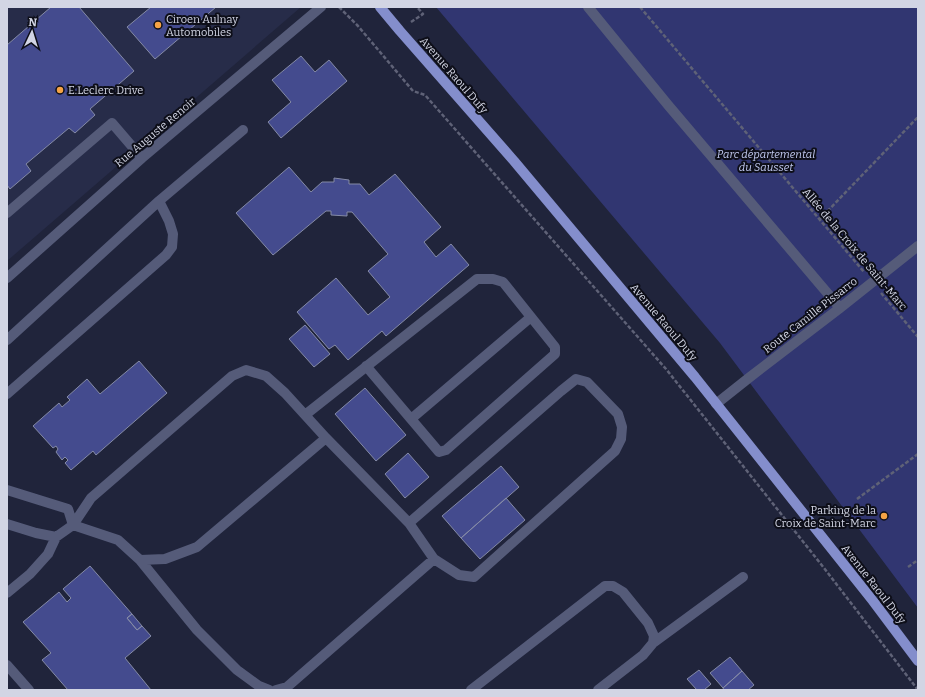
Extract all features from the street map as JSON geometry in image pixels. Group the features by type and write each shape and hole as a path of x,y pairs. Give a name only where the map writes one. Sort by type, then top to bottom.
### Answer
{"main road":[{"name":"Avenue Raoul Dufy","path":"380,7 519,168 695,377 873,600 918,661"}],"street":[{"name":"Rue Auguste Renoir","path":"7,278 142,158 321,7"},
{"path":"588,7 668,105 840,308"},
{"path":"7,213 112,123 142,158"},
{"path":"7,340 159,201 243,130"},
{"path":"7,394 166,255 172,247 172,234 169,221 159,201"},
{"name":"Route Camille Pissarro","path":"716,404 918,246"},
{"path":"305,415 366,366 477,279 493,279 503,282 555,347 555,354 446,450 439,452 366,366"},
{"path":"411,419 531,317"},
{"path":"7,593 30,574 48,554 56,537 73,525 91,498 232,376 246,370 266,376 285,393 326,438 409,523 434,559 459,575 474,577 615,451 621,439 622,427 618,414 587,382 576,379 409,523"},
{"path":"140,560 165,559 197,547 326,438"},
{"path":"7,490 68,509 73,525"},
{"path":"7,524 36,533 56,537"},
{"path":"73,525 118,540 140,560 197,630 237,670 259,686 269,690"},
{"path":"276,690 287,687 434,559"},
{"path":"598,690 643,655 653,643 743,577"},
{"path":"471,690 605,586 613,586 623,592 635,606 648,624 654,636 653,643"},
{"path":"7,665 29,690"}],"path":[{"path":"339,7 358,26 413,91 425,95 666,369 824,568 918,690"},
{"path":"400,31 423,14 417,7"},
{"name":"Allée de la Croix de Saint-Marc","path":"640,7 918,337"},
{"path":"819,220 918,117"},
{"path":"857,499 918,454"},
{"path":"908,567 918,560"}],"shaded area":[{"path":"7,7 301,7 7,261"}],"green space":[{"name":"Parc départemental du Sausset","path":"436,7 918,7 918,608 720,343"}],"building":[{"name":"E.Leclerc Drive","path":"51,7 79,7 134,71 90,109 95,115 75,133 69,128 26,164 31,171 10,189 7,185 7,45"},
{"path":"151,7 216,7 155,59 127,27"},
{"path":"301,56 315,72 329,60 347,81 281,138 268,122 291,102 272,80"},
{"path":"289,167 311,192 322,182 334,182 334,178 349,180 349,184 360,184 369,195 395,174 441,227 424,242 436,257 451,244 469,265 386,336 382,331 348,360 335,345 329,349 297,312 336,278 368,315 390,297 368,271 388,254 352,212 347,212 347,216 331,215 331,211 326,211 273,255 236,213"},
{"path":"305,325 330,354 314,367 289,339"},
{"path":"139,361 167,393 96,455 93,451 71,470 65,463 68,460 65,457 62,460 56,452 58,449 56,446 53,448 33,426 59,403 62,407 70,400 67,397 87,379 100,394"},
{"path":"365,388 406,435 376,461 335,414"},
{"path":"408,453 429,477 405,498 385,474"},
{"path":"501,466 519,487 461,538 442,516"},
{"path":"506,498 525,520 480,559 461,538"},
{"path":"90,566 132,614 127,618 137,630 142,626 151,636 125,658 151,690 68,690 42,660 51,653 23,622 59,592 67,602 71,598 63,589"},
{"path":"132,614 142,626 137,630 127,618"},
{"path":"730,657 742,671 723,688 710,673"},
{"path":"699,670 711,684 704,690 697,690 687,679"},
{"path":"742,671 754,685 748,690 724,690 723,688"}],"place":[{"name":"Ciroen Aulnay Automobiles","path":"158,25"},
{"name":"E.Leclerc Drive","path":"60,90"},
{"name":"Parking de la Croix de Saint-Marc","path":"884,516"}]}
